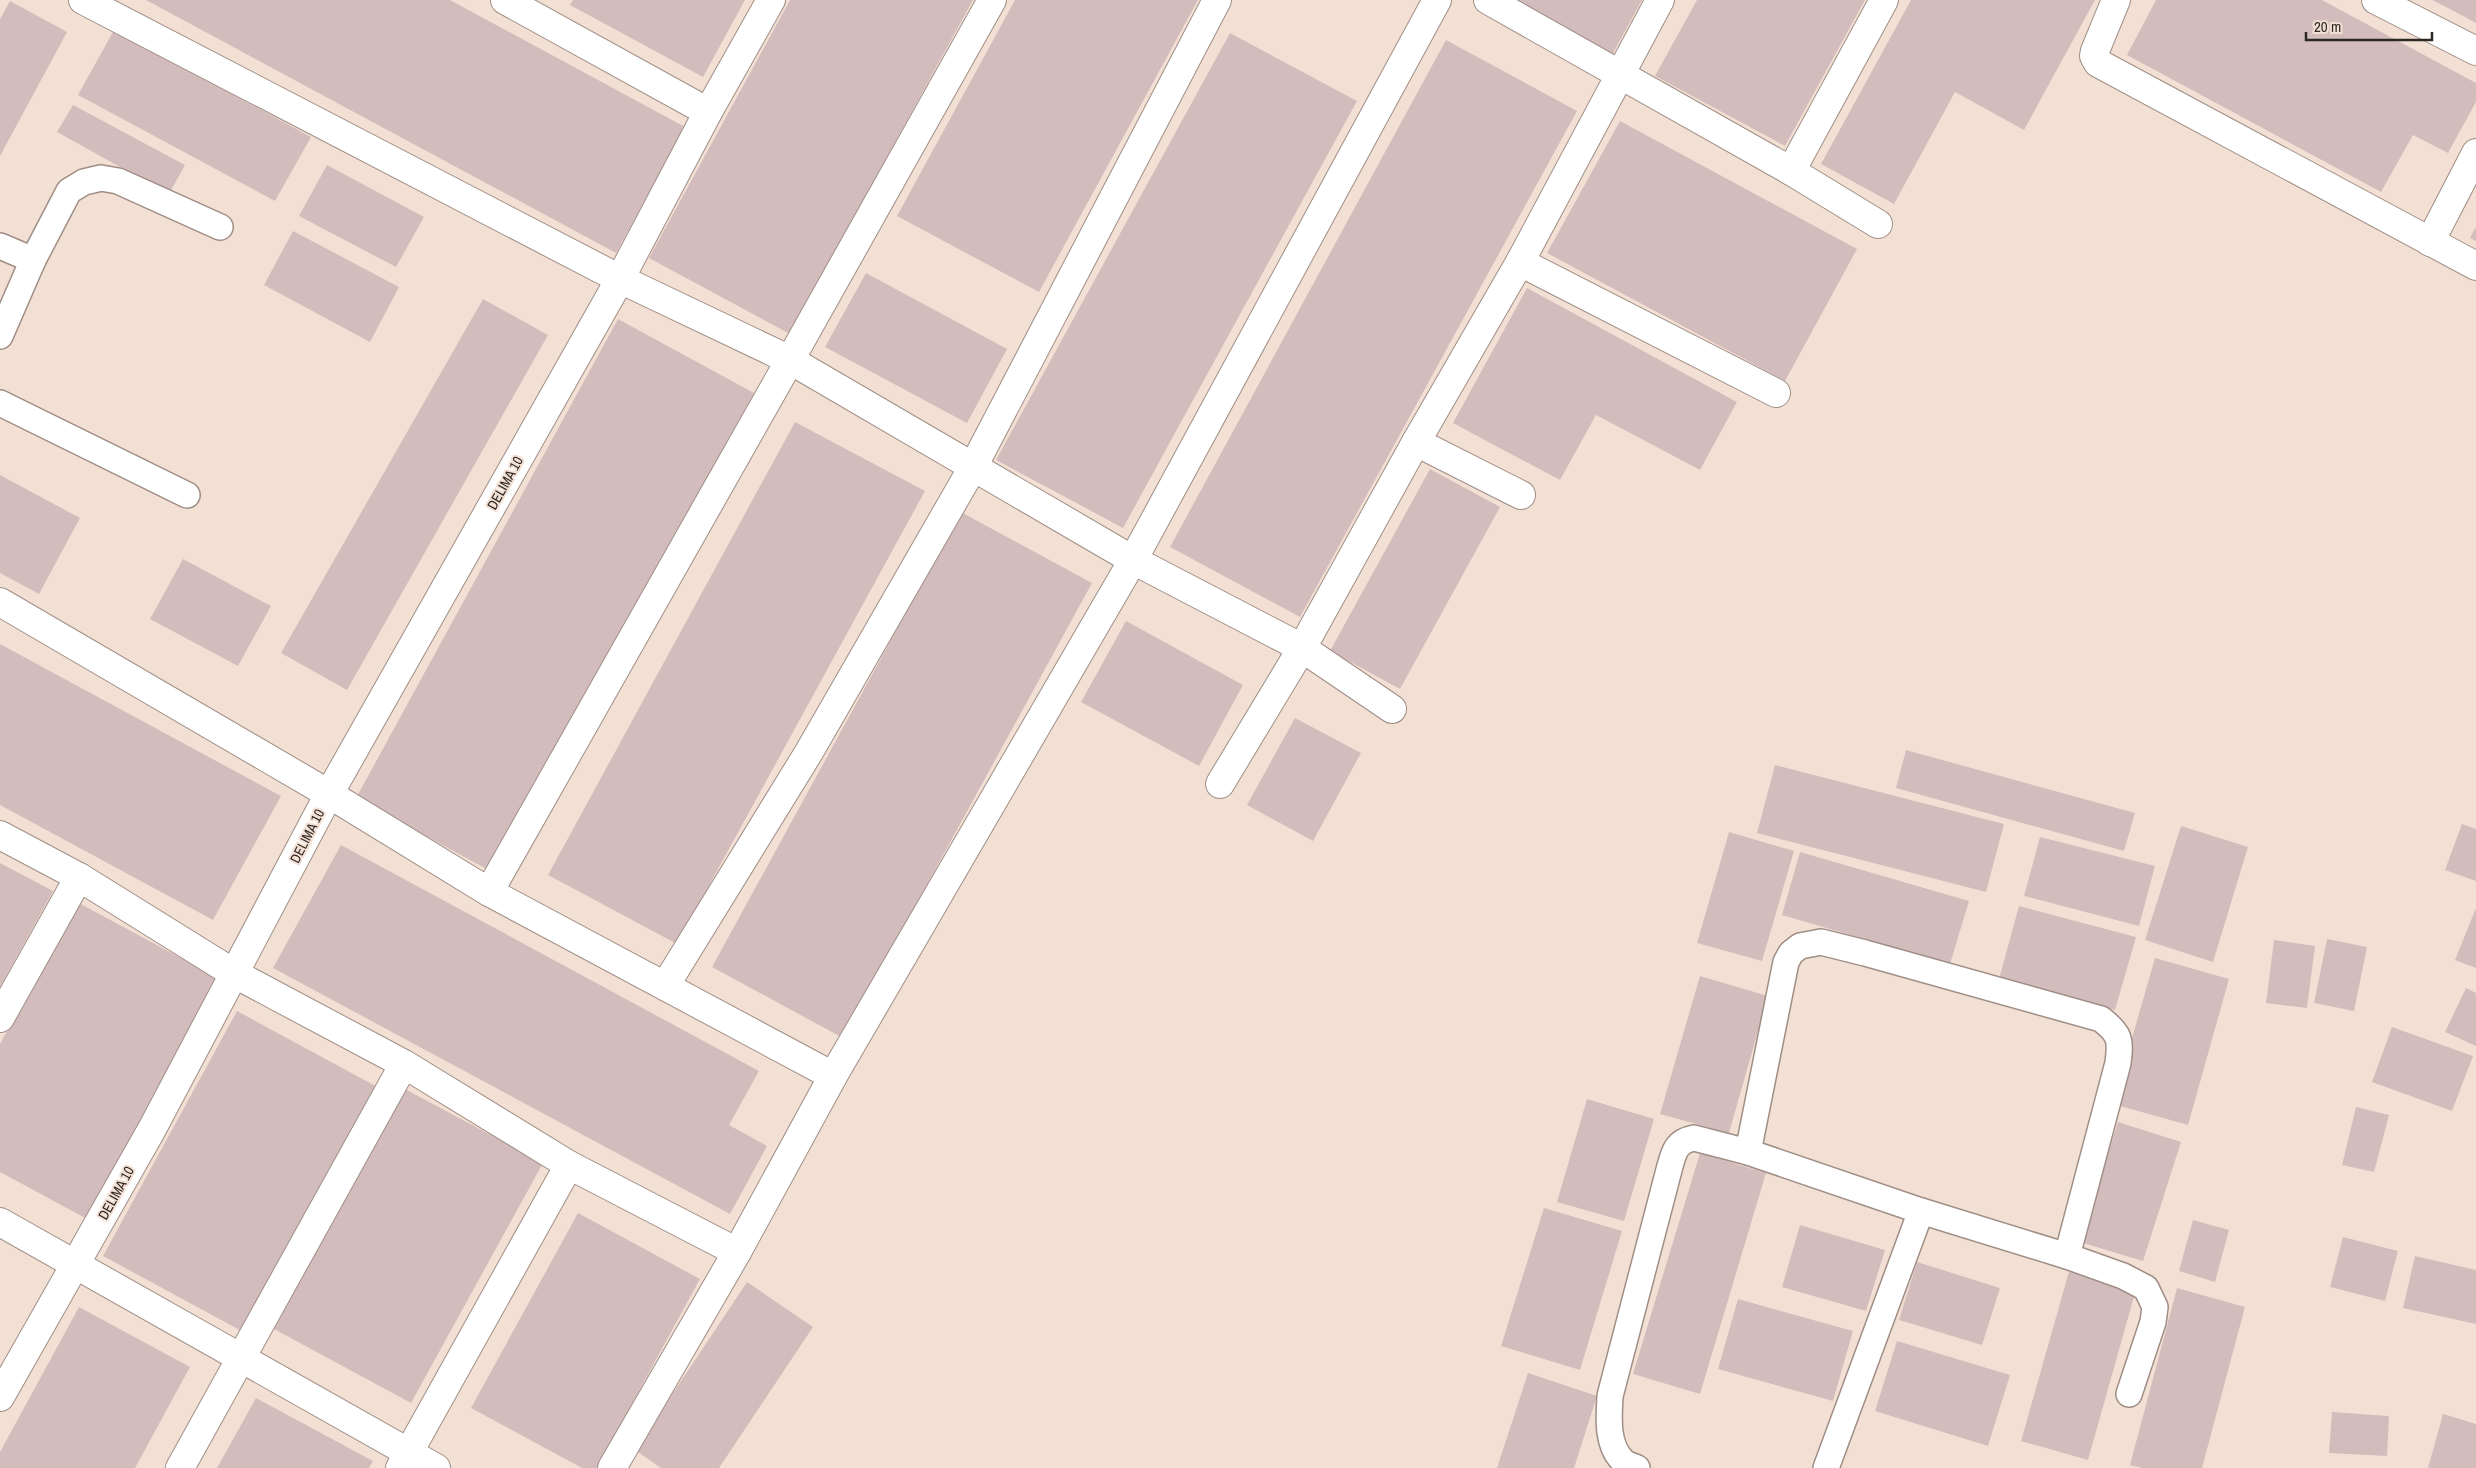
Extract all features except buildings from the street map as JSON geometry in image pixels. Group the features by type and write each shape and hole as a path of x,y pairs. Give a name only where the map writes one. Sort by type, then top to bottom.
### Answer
{"street":[{"path":"83,0 117,8 620,279 790,360 1133,560 1302,648 1392,709"},
{"path":"505,0 544,9 708,112"},
{"name":"DELIMA 10","path":"0,1397 152,1129 329,794 620,279 708,112 771,0"},
{"path":"489,892 992,0"},
{"path":"665,986 809,752 973,468 1217,0"},
{"path":"612,1468 737,1252 833,1076 1133,560 1437,0"},
{"path":"1488,0 1791,171 1878,224"},
{"path":"1220,784 1302,648 1416,442 1520,262 1660,0"},
{"path":"1791,171 1884,0"},
{"path":"2116,0 2094,51 2094,56 2098,63 2476,266"},
{"path":"2376,0 2476,51"},
{"path":"2430,242 2476,153"},
{"path":"1520,262 1776,393"},
{"path":"1416,442 1522,495"},
{"path":"0,602 329,794 489,892 833,1076"},
{"path":"0,835 79,877 235,974 404,1064 569,1165 737,1252"},
{"path":"0,1018 79,877"},
{"path":"180,1468 404,1064"},
{"path":"404,1461 569,1165"},
{"path":"0,1222 240,1357 404,1461 436,1468"}],"lane":[{"path":"0,336 33,260 69,191 84,182 101,178 118,181 220,227"},
{"path":"0,246 33,260"},
{"path":"0,403 187,495"},
{"path":"1748,1152 1786,962 1791,953 1800,946 1820,942 2101,1019 2115,1030 2118,1036 2120,1045 2118,1062 2067,1256"},
{"path":"1637,1468 1623,1461 1613,1444 1609,1426 1610,1396 1674,1151 1682,1142 1694,1138 1748,1152 1921,1211 2067,1256 2123,1276 2146,1288 2153,1299 2155,1307 2153,1322 2129,1394"},
{"path":"1826,1468 1921,1211"}]}
